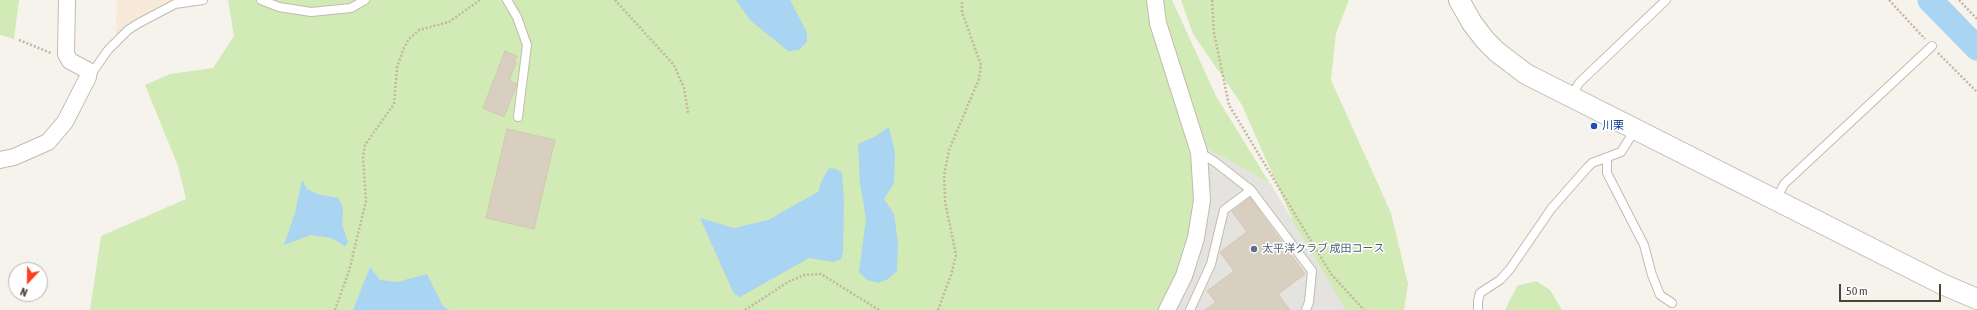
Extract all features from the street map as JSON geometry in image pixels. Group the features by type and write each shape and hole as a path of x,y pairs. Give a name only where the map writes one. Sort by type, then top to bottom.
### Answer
{"street":[{"path":"0,160 14,157 48,142 65,122 74,108 90,73 85,68 67,58 67,0"},
{"path":"1155,0 1158,23 1199,152 1202,200 1196,238 1184,276 1167,310"},
{"path":"1459,0 1472,23 1497,52 1526,74 1942,284 1977,299"}],"lane":[{"path":"90,73 94,70 108,50 139,22 175,4 204,0"},
{"path":"261,0 279,7 311,12 351,8 365,0"},
{"path":"507,0 517,17 527,45 518,117"},
{"path":"1571,98 1579,82 1666,0"},
{"path":"1776,200 1784,184 1932,46"},
{"path":"1478,310 1480,293 1500,280 1510,269 1544,219 1582,174 1592,163 1607,159 1620,152 1635,130"},
{"path":"1199,152 1215,162 1251,190 1312,271 1309,302 1306,310"},
{"path":"1607,159 1607,173 1644,245 1652,274 1660,295 1672,303"},
{"path":"1190,310 1211,264 1224,210 1251,190"}],"path":[{"path":"335,310 350,271 366,201 363,157 365,145 394,104 397,67 404,48 409,39 419,30 449,22 480,0"},
{"path":"615,0 674,65 684,88 688,113"},
{"path":"938,310 956,255 945,201 944,175 949,150 979,79 981,65 962,12 962,0"},
{"path":"1212,0 1214,33 1229,105 1330,274 1364,310"},
{"path":"1959,0 1977,19"},
{"path":"19,40 67,58"},
{"path":"745,310 788,282 804,275 821,274 879,310"}],"shaded area":[{"path":"117,0 176,0 133,21 116,35"},
{"name":"太平洋クラブ 成田コース","path":"1207,148 1270,183 1346,310 1174,310 1190,275 1207,223 1211,182"}],"green space":[{"path":"0,0 19,0 14,39 0,35"},
{"name":"太平洋クラブ 成田コース","path":"228,0 1172,0 1216,96 1293,221 1242,105 1193,34 1181,0 1349,0 1336,33 1331,80 1391,213 1408,284 1404,310 90,310 101,236 186,199 178,166 145,85 170,74 213,68 234,36"},
{"path":"1536,281 1550,290 1562,310 1505,310 1517,286"}],"water":[{"path":"736,0 790,0 807,33 807,42 799,50 788,51 750,20"},
{"path":"889,127 895,153 894,183 884,199 894,214 898,242 897,271 888,279 878,283 867,280 859,272 866,218 860,184 858,144 874,137"},
{"path":"829,168 836,169 842,173 844,200 843,252 841,259 833,262 809,258 740,297 734,294 700,218 734,228 768,220 818,192 822,180"},
{"path":"302,180 307,189 317,194 338,198 343,207 342,225 348,242 345,246 331,238 311,235 284,245 295,213"},
{"path":"370,267 380,280 397,282 427,274 443,306 449,310 353,310"}],"building":[{"path":"505,51 517,56 509,81 517,84 504,117 483,108"},
{"path":"507,129 555,140 534,229 486,218"},
{"path":"1250,198 1305,274 1278,294 1290,310 1205,310 1216,302 1207,291 1234,271 1220,252 1247,232 1232,212"}],"waterway":[{"path":"1930,0 1977,48"}],"place":[{"name":"川栗","path":"1594,126"},
{"name":"太平洋クラブ 成田コース","path":"1254,249"}]}
